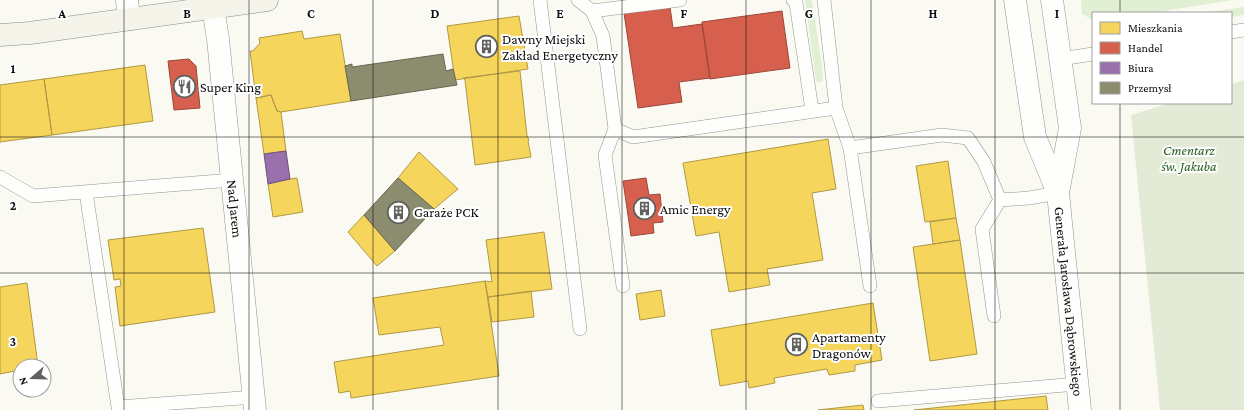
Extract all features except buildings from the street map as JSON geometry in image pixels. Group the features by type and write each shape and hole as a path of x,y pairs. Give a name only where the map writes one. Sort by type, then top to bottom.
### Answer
{"main road":[{"path":"0,35 30,33 128,10 213,8 267,0"}],"street":[{"name":"Generała Jarosława Dąbrowskiego","path":"1015,0 1035,136 1058,193"},
{"name":"Generała Jarosława Dąbrowskiego","path":"1052,0 1070,128 1058,193 1080,410"},
{"name":"Nad Jarem","path":"213,8 218,39 255,404"}],"lane":[{"path":"540,0 580,329"},
{"path":"578,0 592,11 603,36 616,129 605,155 623,286"},
{"path":"592,11 680,0"},
{"path":"793,0 796,3 812,110"},
{"path":"824,0 836,108 850,148 870,286"},
{"path":"1232,32 1244,30"},
{"path":"1060,59 1092,54"},
{"path":"616,129 633,137 812,110 836,108"},
{"path":"850,148 942,135 968,138 984,162 1000,200"},
{"path":"0,177 33,196 232,180"},
{"path":"86,192 118,406 255,404"},
{"path":"1000,200 1029,198 1058,193"},
{"path":"994,316 982,229 1000,200"},
{"path":"878,401 1077,384"}],"green space":[{"path":"805,0 812,0 822,66 823,81 820,83 816,81"},
{"path":"1081,0 1233,0 1158,12 1092,12 1092,19 1082,14"},
{"path":"1244,7 1244,15 1232,17 1232,12 1210,12"},
{"name":"Cmentarz św. Jakuba","path":"1244,80 1244,410 1160,410 1131,115 1167,104 1232,104 1232,84"}],"place":[{"name":"Dawny Miejski Zakład Energetyczny","path":"487,47"},
{"name":"Super King","path":"185,87"},
{"name":"Amic Energy","path":"645,209"},
{"name":"Garaże PCK","path":"399,212"},
{"name":"Apartamenty Dragonów","path":"797,345"}]}
